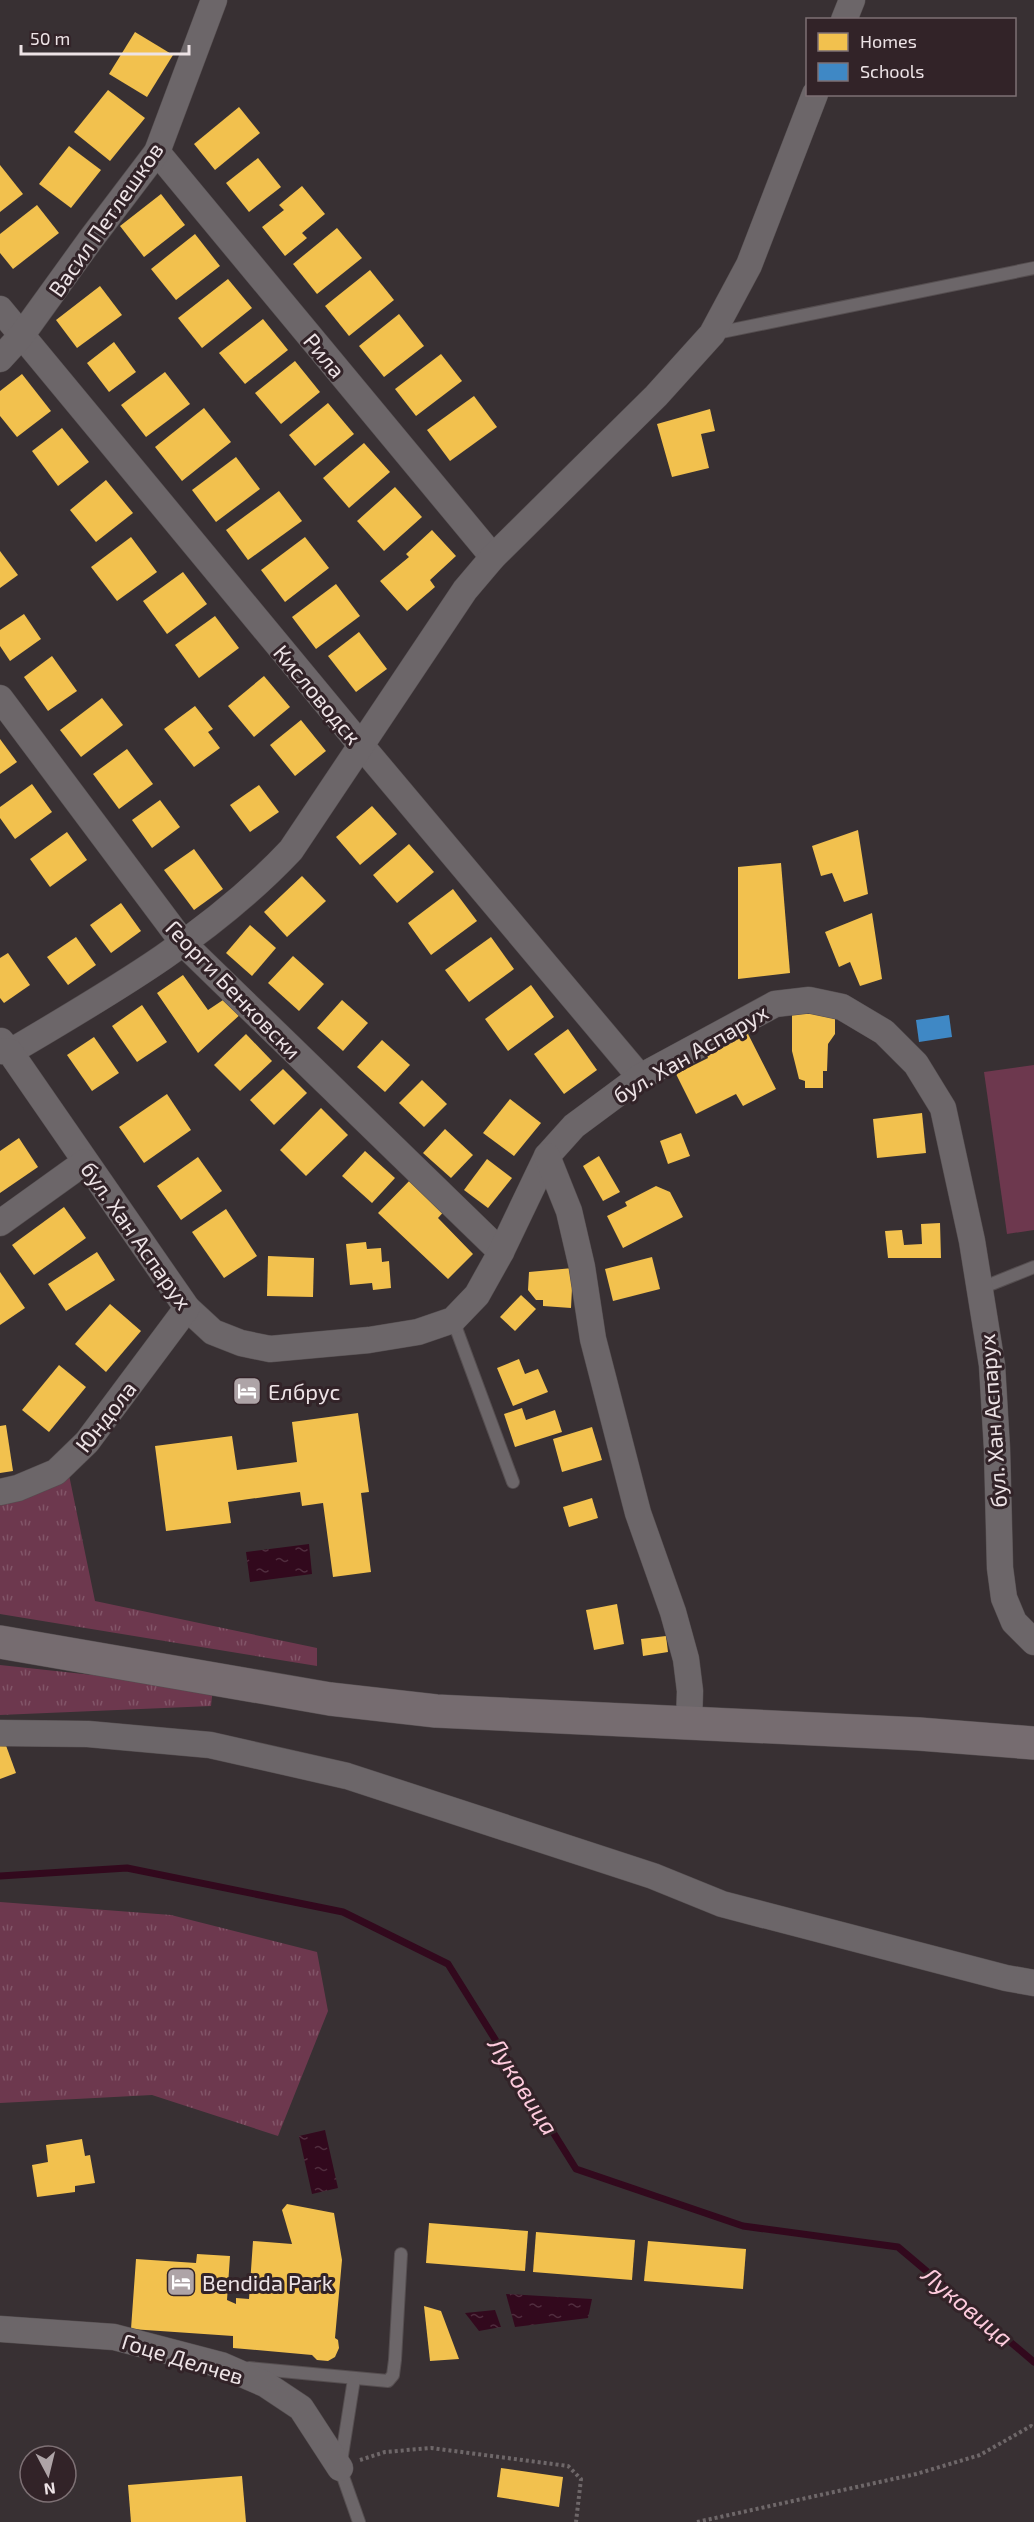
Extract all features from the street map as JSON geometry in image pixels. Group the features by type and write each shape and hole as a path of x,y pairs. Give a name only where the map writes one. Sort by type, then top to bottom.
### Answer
{"main road":[{"path":"0,1642 330,1699 436,1711 919,1734 1034,1743"}],"street":[{"name":"Васил Петлешков","path":"0,359 21,336 90,239 158,153 214,0"},
{"path":"845,18 852,0"},
{"path":"3,1048 101,999 184,944 259,884 291,850 465,590 493,557 656,396 712,334 749,265 814,96"},
{"name":"Рила","path":"158,153 493,557"},
{"name":"Кисловодск","path":"0,309 360,744 640,1077"},
{"name":"Георги Бенковски","path":"0,698 184,944 501,1252"},
{"name":"бул. Хан Аспарух","path":"3,1048 187,1308 213,1332 241,1343 270,1349 306,1347 418,1332 453,1320 477,1295 501,1252 547,1156 574,1126 640,1077 775,1004 809,1000 842,1007 884,1032 916,1064 943,1108 972,1241 992,1365 1000,1568 1004,1598 1014,1622 1034,1642"},
{"path":"547,1156 569,1211 582,1267 598,1363 638,1513 673,1612 686,1659 690,1691 689,1723"},
{"path":"0,1223 85,1162"},
{"name":"Юндола","path":"0,1492 18,1488 56,1473 87,1442 187,1308"},
{"path":"0,1733 88,1734 210,1745 347,1776 653,1876 722,1904 994,1976 1034,1983"},
{"name":"Гоце Делчев","path":"0,2329 114,2337 220,2365 265,2384 301,2408 340,2468"}],"lane":[{"path":"712,334 1034,268"},
{"path":"979,1289 1034,1267"},
{"path":"453,1320 513,1482"},
{"path":"220,2365 388,2381 393,2375 401,2254"},
{"path":"340,2468 354,2379"},
{"name":"Гоце Делчев","path":"340,2468 359,2522"}],"path":[{"path":"697,2522 916,2474 980,2455 1031,2426 1034,2428"},
{"path":"340,2468 385,2452 431,2448 568,2466 581,2479 576,2522"}],"green space":[{"path":"1034,1065 1034,1230 1007,1234 984,1072"},
{"path":"69,1475 95,1601 317,1648 317,1666 0,1614 0,1497"},
{"path":"0,1665 213,1688 211,1706 0,1715"},
{"path":"0,1902 171,1915 317,1952 328,2011 278,2136 152,2095 0,2103"}],"water":[{"path":"309,1544 312,1574 250,1582 246,1552"},
{"path":"325,2130 338,2188 312,2194 299,2136"},
{"path":"506,2294 592,2299 588,2318 515,2327"},
{"path":"495,2310 501,2327 479,2331 465,2313"}],"building: Homes":[{"path":"135,32 173,55 147,97 109,74"},
{"path":"108,90 145,118 110,161 74,132"},
{"path":"239,107 260,133 215,170 194,144"},
{"path":"69,146 101,170 71,208 39,184"},
{"path":"258,158 281,187 249,212 226,183"},
{"path":"0,165 23,194 0,212"},
{"path":"302,186 325,214 302,233 307,238 285,256 262,227 284,210 279,205"},
{"path":"161,194 185,225 144,257 120,226"},
{"path":"37,205 59,233 13,269 0,253 0,234"},
{"path":"337,228 362,258 317,294 293,264"},
{"path":"195,234 220,266 176,300 151,269"},
{"path":"370,270 394,300 349,336 325,306"},
{"path":"228,279 252,308 202,348 178,318"},
{"path":"100,286 122,315 77,348 56,320"},
{"path":"399,314 424,346 384,377 359,346"},
{"path":"263,319 288,350 245,384 219,353"},
{"path":"114,342 136,372 109,392 87,363"},
{"path":"441,354 462,381 416,416 395,389"},
{"path":"295,361 320,392 281,424 255,393"},
{"path":"165,372 190,404 146,437 121,405"},
{"path":"22,374 51,411 17,437 0,416 0,391"},
{"path":"474,396 497,427 450,461 427,430"},
{"path":"328,403 354,434 315,466 289,435"},
{"path":"204,408 231,442 182,481 155,447"},
{"path":"710,409 715,431 701,434 709,468 672,477 657,424"},
{"path":"62,428 89,462 58,486 32,451"},
{"path":"364,443 390,472 349,508 323,478"},
{"path":"236,457 260,489 216,522 192,490"},
{"path":"106,480 133,513 96,542 70,510"},
{"path":"395,487 422,517 384,551 357,521"},
{"path":"279,491 302,521 248,560 226,530"},
{"path":"432,530 456,556 430,580 435,587 407,611 380,581 409,557 406,554"},
{"path":"131,537 157,572 117,601 91,567"},
{"path":"305,537 329,568 285,602 261,570"},
{"path":"0,551 18,575 0,588"},
{"path":"183,572 207,604 167,634 143,601"},
{"path":"336,584 360,616 316,649 292,617"},
{"path":"24,614 41,639 10,661 0,646 0,630"},
{"path":"215,616 239,648 199,678 175,645"},
{"path":"359,632 387,669 356,692 328,656"},
{"path":"52,656 77,691 48,711 24,677"},
{"path":"264,676 290,707 254,737 228,706"},
{"path":"102,698 123,725 81,757 60,730"},
{"path":"195,706 213,729 208,732 220,748 194,767 164,729"},
{"path":"301,720 326,751 295,776 270,745"},
{"path":"0,739 17,762 0,774"},
{"path":"127,749 153,784 119,809 93,774"},
{"path":"32,784 52,812 15,839 0,818 0,807"},
{"path":"259,785 279,812 250,832 230,805"},
{"path":"160,800 180,827 152,848 132,820"},
{"path":"372,806 397,834 360,865 336,837"},
{"path":"858,830 868,894 844,902 832,873 821,876 812,846"},
{"path":"67,832 87,860 50,887 30,859"},
{"path":"409,844 434,872 397,903 373,875"},
{"path":"194,849 223,889 194,910 164,870"},
{"path":"781,863 790,973 738,979 738,867"},
{"path":"302,876 326,901 287,937 264,912"},
{"path":"453,889 477,921 431,955 408,923"},
{"path":"121,903 141,931 111,953 90,925"},
{"path":"872,913 882,979 860,986 850,962 839,967 825,932"},
{"path":"250,925 276,948 252,976 226,953"},
{"path":"76,937 96,965 68,985 47,957"},
{"path":"491,937 514,969 469,1002 445,970"},
{"path":"8,953 30,985 4,1003 0,998 0,958"},
{"path":"293,956 324,984 299,1011 268,983"},
{"path":"183,975 208,1010 229,996 243,1012 198,1053 157,993"},
{"path":"531,985 554,1017 508,1051 485,1019"},
{"path":"342,1000 368,1023 343,1051 317,1028"},
{"path":"142,1005 167,1042 137,1062 112,1026"},
{"path":"792,1014 835,1014 835,1034 828,1044 827,1071 823,1071 823,1088 805,1088 805,1081 799,1079 792,1051"},
{"path":"568,1029 597,1070 564,1094 534,1054"},
{"path":"746,1030 776,1089 743,1106 736,1094 696,1114 676,1074 708,1058 705,1051"},
{"path":"246,1034 272,1061 240,1091 214,1065"},
{"path":"94,1037 119,1073 92,1091 67,1055"},
{"path":"382,1040 410,1065 385,1092 357,1067"},
{"path":"283,1069 307,1093 274,1125 250,1100"},
{"path":"422,1080 447,1104 424,1127 399,1103"},
{"path":"167,1094 191,1130 144,1163 119,1127"},
{"path":"510,1099 541,1123 514,1156 483,1133"},
{"path":"321,1108 348,1135 306,1176 280,1150"},
{"path":"922,1113 926,1153 877,1158 873,1119"},
{"path":"445,1129 473,1155 451,1178 423,1153"},
{"path":"681,1133 690,1156 668,1164 660,1141"},
{"path":"19,1138 38,1167 0,1193 0,1151"},
{"path":"365,1151 395,1178 372,1203 342,1176"},
{"path":"599,1156 620,1192 603,1201 583,1166"},
{"path":"198,1157 222,1191 181,1220 157,1186"},
{"path":"487,1159 512,1178 488,1208 464,1190"},
{"path":"414,1176 448,1207 438,1218 473,1254 448,1279 378,1213"},
{"path":"656,1186 670,1192 683,1217 623,1248 607,1216 627,1206 625,1202"},
{"path":"64,1207 86,1238 34,1275 12,1245"},
{"path":"226,1209 257,1256 224,1278 192,1232"},
{"path":"940,1223 941,1258 888,1258 885,1231 902,1230 904,1245 922,1244 921,1224"},
{"path":"366,1242 367,1249 381,1248 382,1262 389,1261 391,1288 373,1290 372,1283 350,1285 346,1244"},
{"path":"97,1252 115,1280 66,1311 48,1284"},
{"path":"268,1256 314,1258 313,1297 267,1296"},
{"path":"652,1257 660,1289 613,1301 605,1269"},
{"path":"573,1268 571,1308 543,1306 543,1300 536,1300 528,1290 529,1272"},
{"path":"0,1272 25,1308 0,1325"},
{"path":"521,1295 536,1309 515,1331 500,1317"},
{"path":"110,1304 141,1331 106,1372 75,1344"},
{"path":"519,1359 525,1374 538,1369 548,1392 513,1406 497,1368"},
{"path":"59,1365 86,1387 49,1432 22,1410"},
{"path":"522,1408 526,1420 555,1410 562,1432 515,1447 504,1414"},
{"path":"358,1413 369,1492 361,1493 371,1572 333,1577 323,1503 302,1506 300,1492 228,1502 231,1523 166,1531 155,1446 232,1436 237,1470 297,1462 292,1422"},
{"path":"6,1425 13,1471 0,1473 0,1426"},
{"path":"592,1427 602,1460 562,1472 553,1439"},
{"path":"592,1498 598,1518 569,1527 563,1507"},
{"path":"617,1604 624,1644 594,1650 586,1610"},
{"path":"666,1636 668,1652 643,1656 641,1639"},
{"path":"4,1740 16,1773 0,1779 0,1742"},
{"path":"82,2139 85,2156 90,2155 95,2183 75,2186 75,2192 37,2197 32,2165 48,2162 46,2145"},
{"path":"287,2204 334,2213 342,2260 335,2338 338,2340 339,2348 335,2357 328,2361 317,2360 312,2355 233,2348 233,2336 131,2329 136,2259 196,2263 197,2254 230,2256 227,2300 236,2304 236,2298 249,2299 253,2241 292,2244 282,2210"},
{"path":"429,2223 528,2231 525,2271 426,2263"},
{"path":"536,2232 635,2240 632,2280 533,2272"},
{"path":"648,2241 746,2249 743,2289 644,2281"},
{"path":"424,2306 441,2311 459,2359 430,2361"},
{"path":"501,2468 563,2477 559,2507 497,2497"},
{"path":"242,2476 246,2522 131,2522 128,2485"}],"building: Schools":[{"path":"949,1015 952,1037 919,1042 916,1020"}],"waterway":[{"name":"Луковица","path":"0,1876 127,1868 343,1912 448,1964 576,2169 743,2226 898,2247 1034,2362"}],"place":[{"name":"Елбрус","path":"247,1391"},
{"name":"Bendida Park","path":"181,2282"}]}
